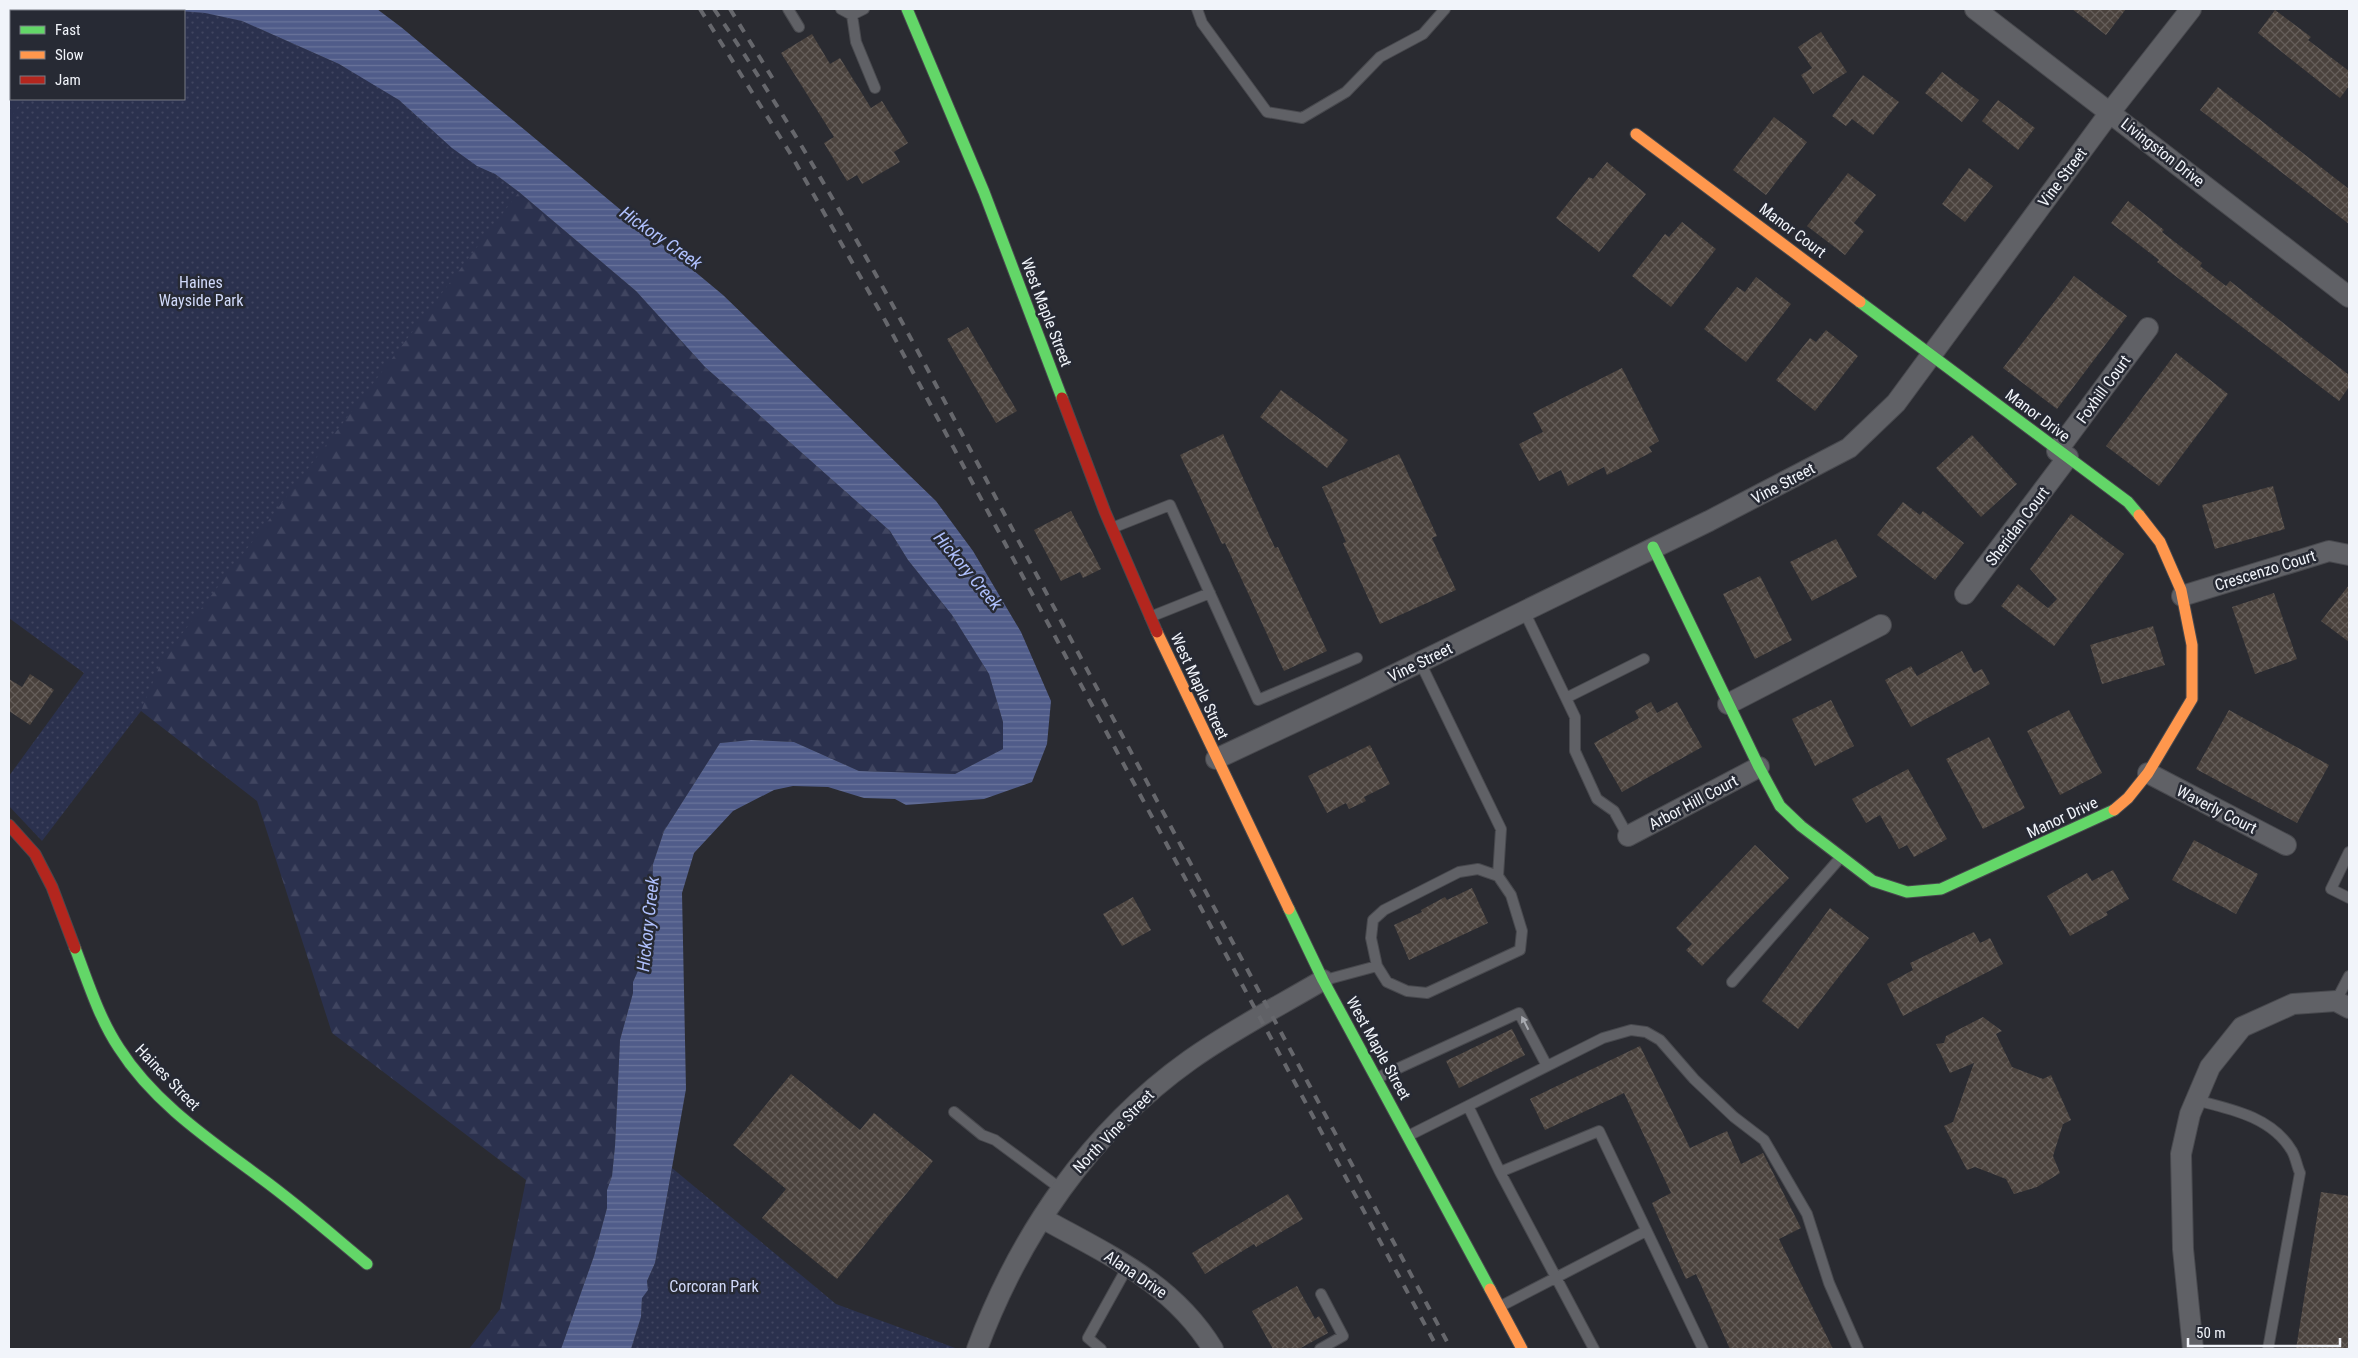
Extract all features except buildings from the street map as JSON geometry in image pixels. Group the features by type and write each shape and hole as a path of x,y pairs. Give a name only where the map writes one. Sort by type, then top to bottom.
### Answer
{"street":[{"name":"West Maple Street","path":"907,9 984,192 1112,528 1150,617 1216,759 1324,980 1522,1349"},
{"name":"Livingston Drive","path":"1975,9 2349,297"},
{"name":"Vine Street","path":"1216,759 1420,662 1759,496 1849,448 1896,403 1931,353 2190,9"},
{"name":"Manor Court","path":"1636,134 1931,353"},
{"name":"Foxhill Court","path":"2062,454 2148,328"},
{"name":"Manor Drive","path":"1653,547 1728,704 1780,806 1801,826 1873,881 1906,892 1941,889 2111,813 2128,798 2148,774 2192,699 2192,645 2182,596 2160,542 2128,502 2062,454 1931,353"},
{"name":"Sheridan Court","path":"1965,594 2062,454"},
{"name":"Crescenzo Court","path":"2182,596 2328,551 2349,555"},
{"path":"1728,704 1881,625"},
{"name":"Arbor Hill Court","path":"1628,836 1759,767"},
{"name":"Waverly Court","path":"2148,774 2286,845"},
{"name":"Haines Street","path":"9,825 35,854 52,888 99,1013 119,1049 141,1076 196,1130 263,1179 366,1264"},
{"name":"North Vine Street","path":"977,1349 994,1306 1022,1252 1061,1189 1096,1144 1157,1085 1190,1060 1324,980"},
{"path":"2193,1349 2184,1249 2181,1154 2195,1100 2210,1067 2242,1027 2293,1004 2343,1004"},
{"name":"Alana Drive","path":"1042,1218 1128,1266 1177,1302 1213,1349"}],"lane":[{"path":"788,9 799,27"},
{"path":"841,9 852,15"},
{"path":"852,15 864,9"},
{"path":"1197,9 1202,23 1267,112 1302,118 1346,92 1380,57 1423,34 1445,9"},
{"path":"852,15 856,42 875,88"},
{"path":"1112,528 1170,505 1258,700 1357,658"},
{"path":"1150,617 1210,593"},
{"path":"1524,610 1576,717 1575,751 1598,799 1614,812 1628,836"},
{"path":"1566,698 1644,659"},
{"path":"1420,662 1501,829 1498,876"},
{"path":"2349,852 2330,889 2349,898"},
{"path":"1732,982 1841,857"},
{"path":"1478,869 1498,876 1511,895 1522,931 1520,950 1427,993 1407,991 1387,982 1377,966 1371,938 1373,920 1384,910 1459,872 1478,869"},
{"path":"1324,980 1377,966"},
{"path":"2343,1004 2349,976"},
{"path":"1377,1078 1519,1013 1547,1066"},
{"path":"1408,1136 1603,1038 1631,1030 1646,1032 1660,1040 1694,1080 1734,1117 1764,1140 1807,1214 1829,1283 1858,1349"},
{"path":"2195,1100 2255,1117 2276,1133 2293,1152 2300,1174 2268,1349"},
{"path":"1468,1106 1500,1172 1594,1349"},
{"path":"954,1112 1061,1189"},
{"path":"1500,1172 1599,1131 1703,1349"},
{"path":"1499,1307 1646,1231"},
{"path":"1101,1349 1088,1338 1128,1266"},
{"path":"1320,1349 1344,1336 1321,1294"}],"green space":[{"path":"9,9 168,10 10,10 10,100 48,100 9,153"},
{"path":"88,9 170,10 87,10"},
{"path":"185,11 205,13 242,21 339,64 519,192 636,291 705,367 890,531 908,560 952,615 989,674 1003,722 1003,749 955,774 859,771 794,742 751,740 720,743 664,831 653,864 652,901 641,964 633,982 633,993 620,1040 615,1146 612,1176 607,1190 607,1208 594,1256 561,1349 469,1349 500,1309 526,1180 332,1033 257,801 141,711 132,692 185,100"},
{"name":"Haines Wayside Park","path":"185,11 205,13 242,21 361,75 399,100 452,148 475,165 495,174 519,192 162,660 141,711 42,841 9,806 9,776 84,673 9,618 9,120 22,100 185,100"},
{"name":"Corcoran Park","path":"672,1168 836,1304 958,1349 631,1349 641,1317 642,1297 648,1290 647,1281 655,1263"}],"water":[{"name":"Hickory Creek","path":"155,9 377,9 401,27 723,295 936,501 973,551 1021,632 1051,701 1047,744 1032,782 984,799 906,805 895,799 864,798 828,787 793,786 774,790 733,811 694,853 682,893 686,1089 655,1263 647,1281 648,1290 642,1298 641,1317 631,1349 561,1349 594,1256 607,1208 607,1190 612,1176 615,1146 620,1040 633,993 633,982 641,964 652,901 653,864 664,831 720,743 751,740 794,742 859,771 955,774 1003,749 1003,722 989,674 952,615 908,560 890,531 705,367 636,291 519,192 495,174 477,166 452,148 399,100 339,64 242,21 185,10"}],"railway":[{"path":"700,9 790,153 886,322 1438,1349"},
{"path":"714,9 803,148 885,292 1451,1349"},
{"path":"730,9 773,79"}],"traffic: fast":[{"path":"907,9 984,192 1062,398"},
{"path":"1860,302 2128,502 2139,515"},
{"path":"1653,547 1759,767 1780,806 1801,826 1873,881 1907,892 1941,889 2114,810"},
{"path":"1289,909 1323,980 1490,1289"},
{"path":"75,948 94,999 112,1036 133,1068 149,1086 184,1119 288,1199 367,1264"}],"traffic: slow":[{"path":"1636,134 1860,302"},
{"path":"2114,810 2128,798 2148,773 2192,699 2192,645 2181,590 2160,542 2139,515"},
{"path":"1157,632 1289,909"},
{"path":"1490,1289 1522,1349"}],"traffic: jam":[{"path":"1062,398 1105,512 1157,632"},
{"path":"9,825 35,854 52,887 75,948"}]}
